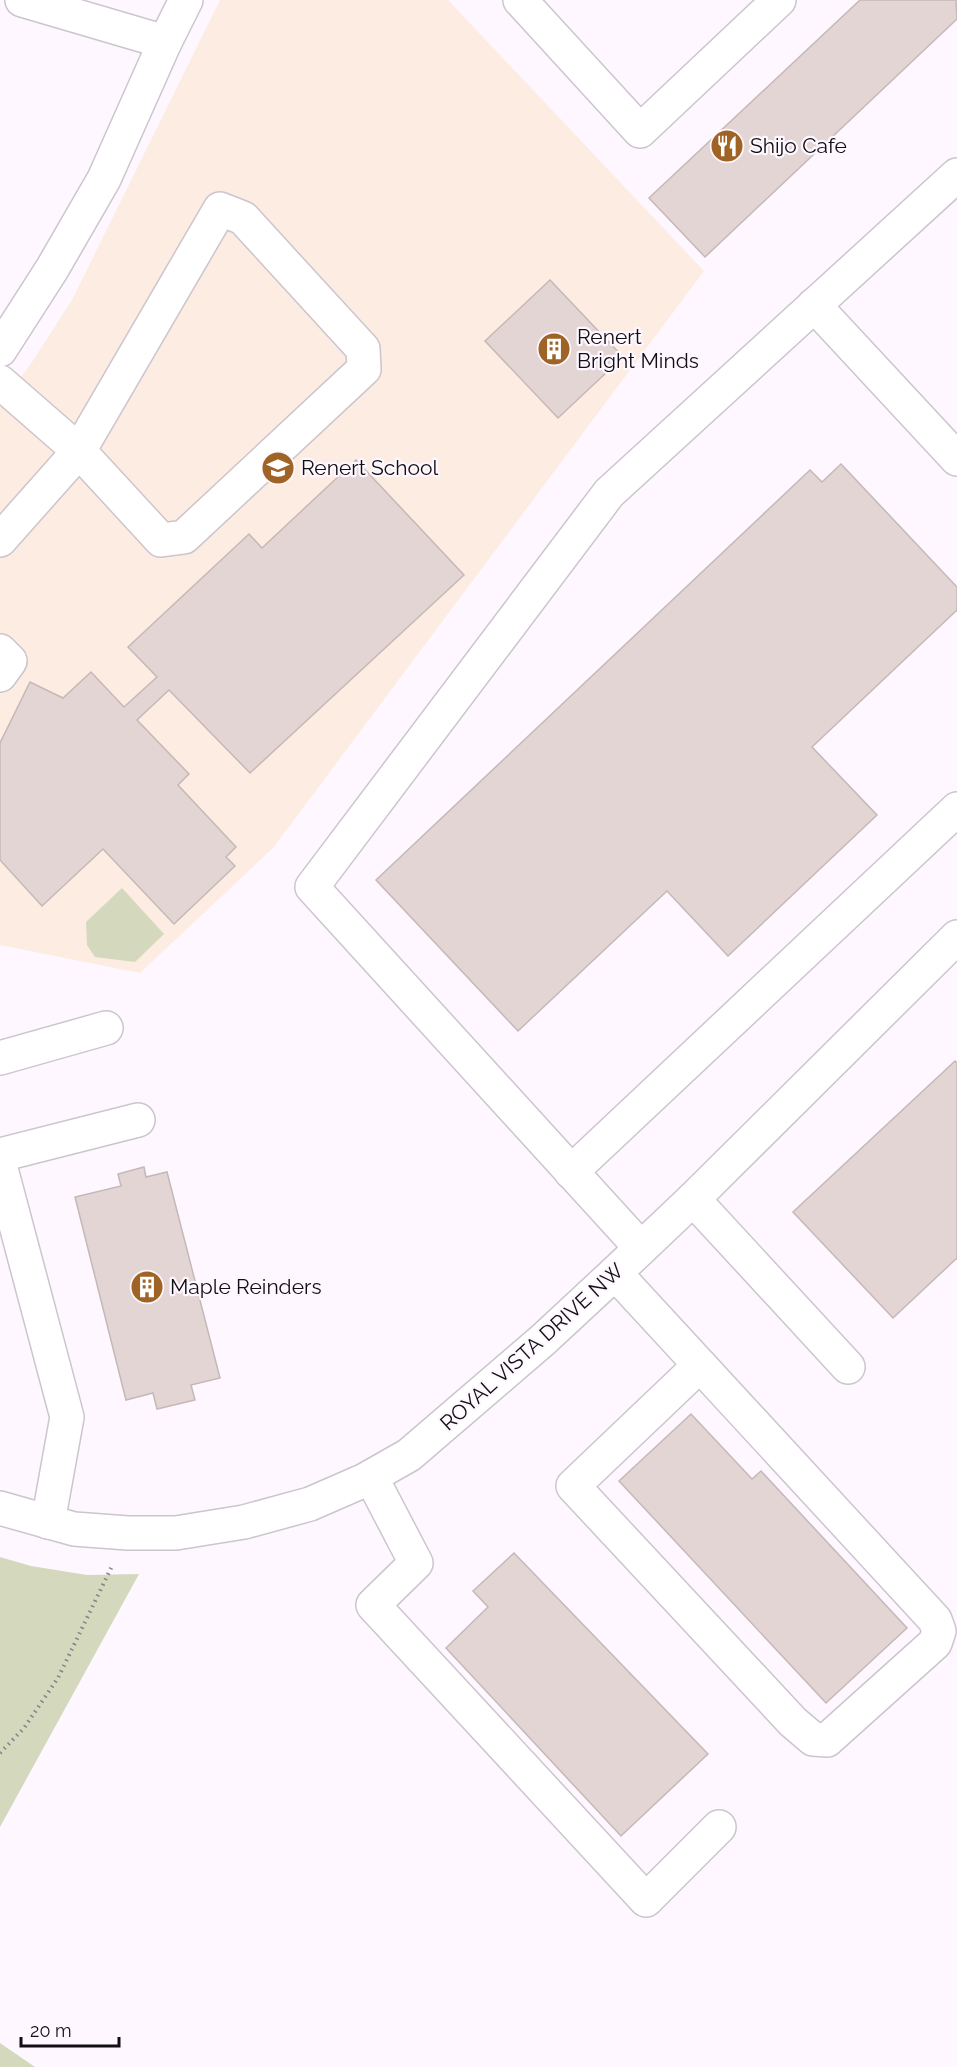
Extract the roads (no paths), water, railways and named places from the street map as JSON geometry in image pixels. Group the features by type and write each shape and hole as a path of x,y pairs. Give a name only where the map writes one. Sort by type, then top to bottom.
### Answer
{"street":[{"path":"22,0 165,42"},
{"path":"0,350 52,269 104,180 186,0"},
{"path":"520,0 640,131 766,4"},
{"path":"641,1248 312,887 609,493 957,175"},
{"path":"0,382 79,451 160,540 184,537 364,369 363,349 243,218 220,208 79,451 0,540"},
{"path":"814,305 957,459"},
{"path":"0,651 9,661 0,675"},
{"path":"572,1172 957,809"},
{"name":"ROYAL VISTA DRIVE NW","path":"0,1508 74,1529 128,1533 176,1533 244,1521 310,1504 370,1477 409,1455 544,1339 953,950"},
{"path":"0,1058 106,1028"},
{"path":"0,1155 138,1120"},
{"path":"0,1165 67,1417 48,1522"},
{"path":"693,1199 848,1367"},
{"path":"615,1273 700,1365 934,1620 939,1631 935,1643 827,1740 813,1739 793,1722 573,1486 700,1365"},
{"path":"370,1477 416,1563 373,1605 646,1900 719,1827"}],"place":[{"name":"Shijo Cafe","path":"727,146"},
{"name":"Renert Bright Minds","path":"554,349"},
{"name":"Renert School","path":"278,468"},
{"name":"Maple Reinders","path":"147,1287"}]}
